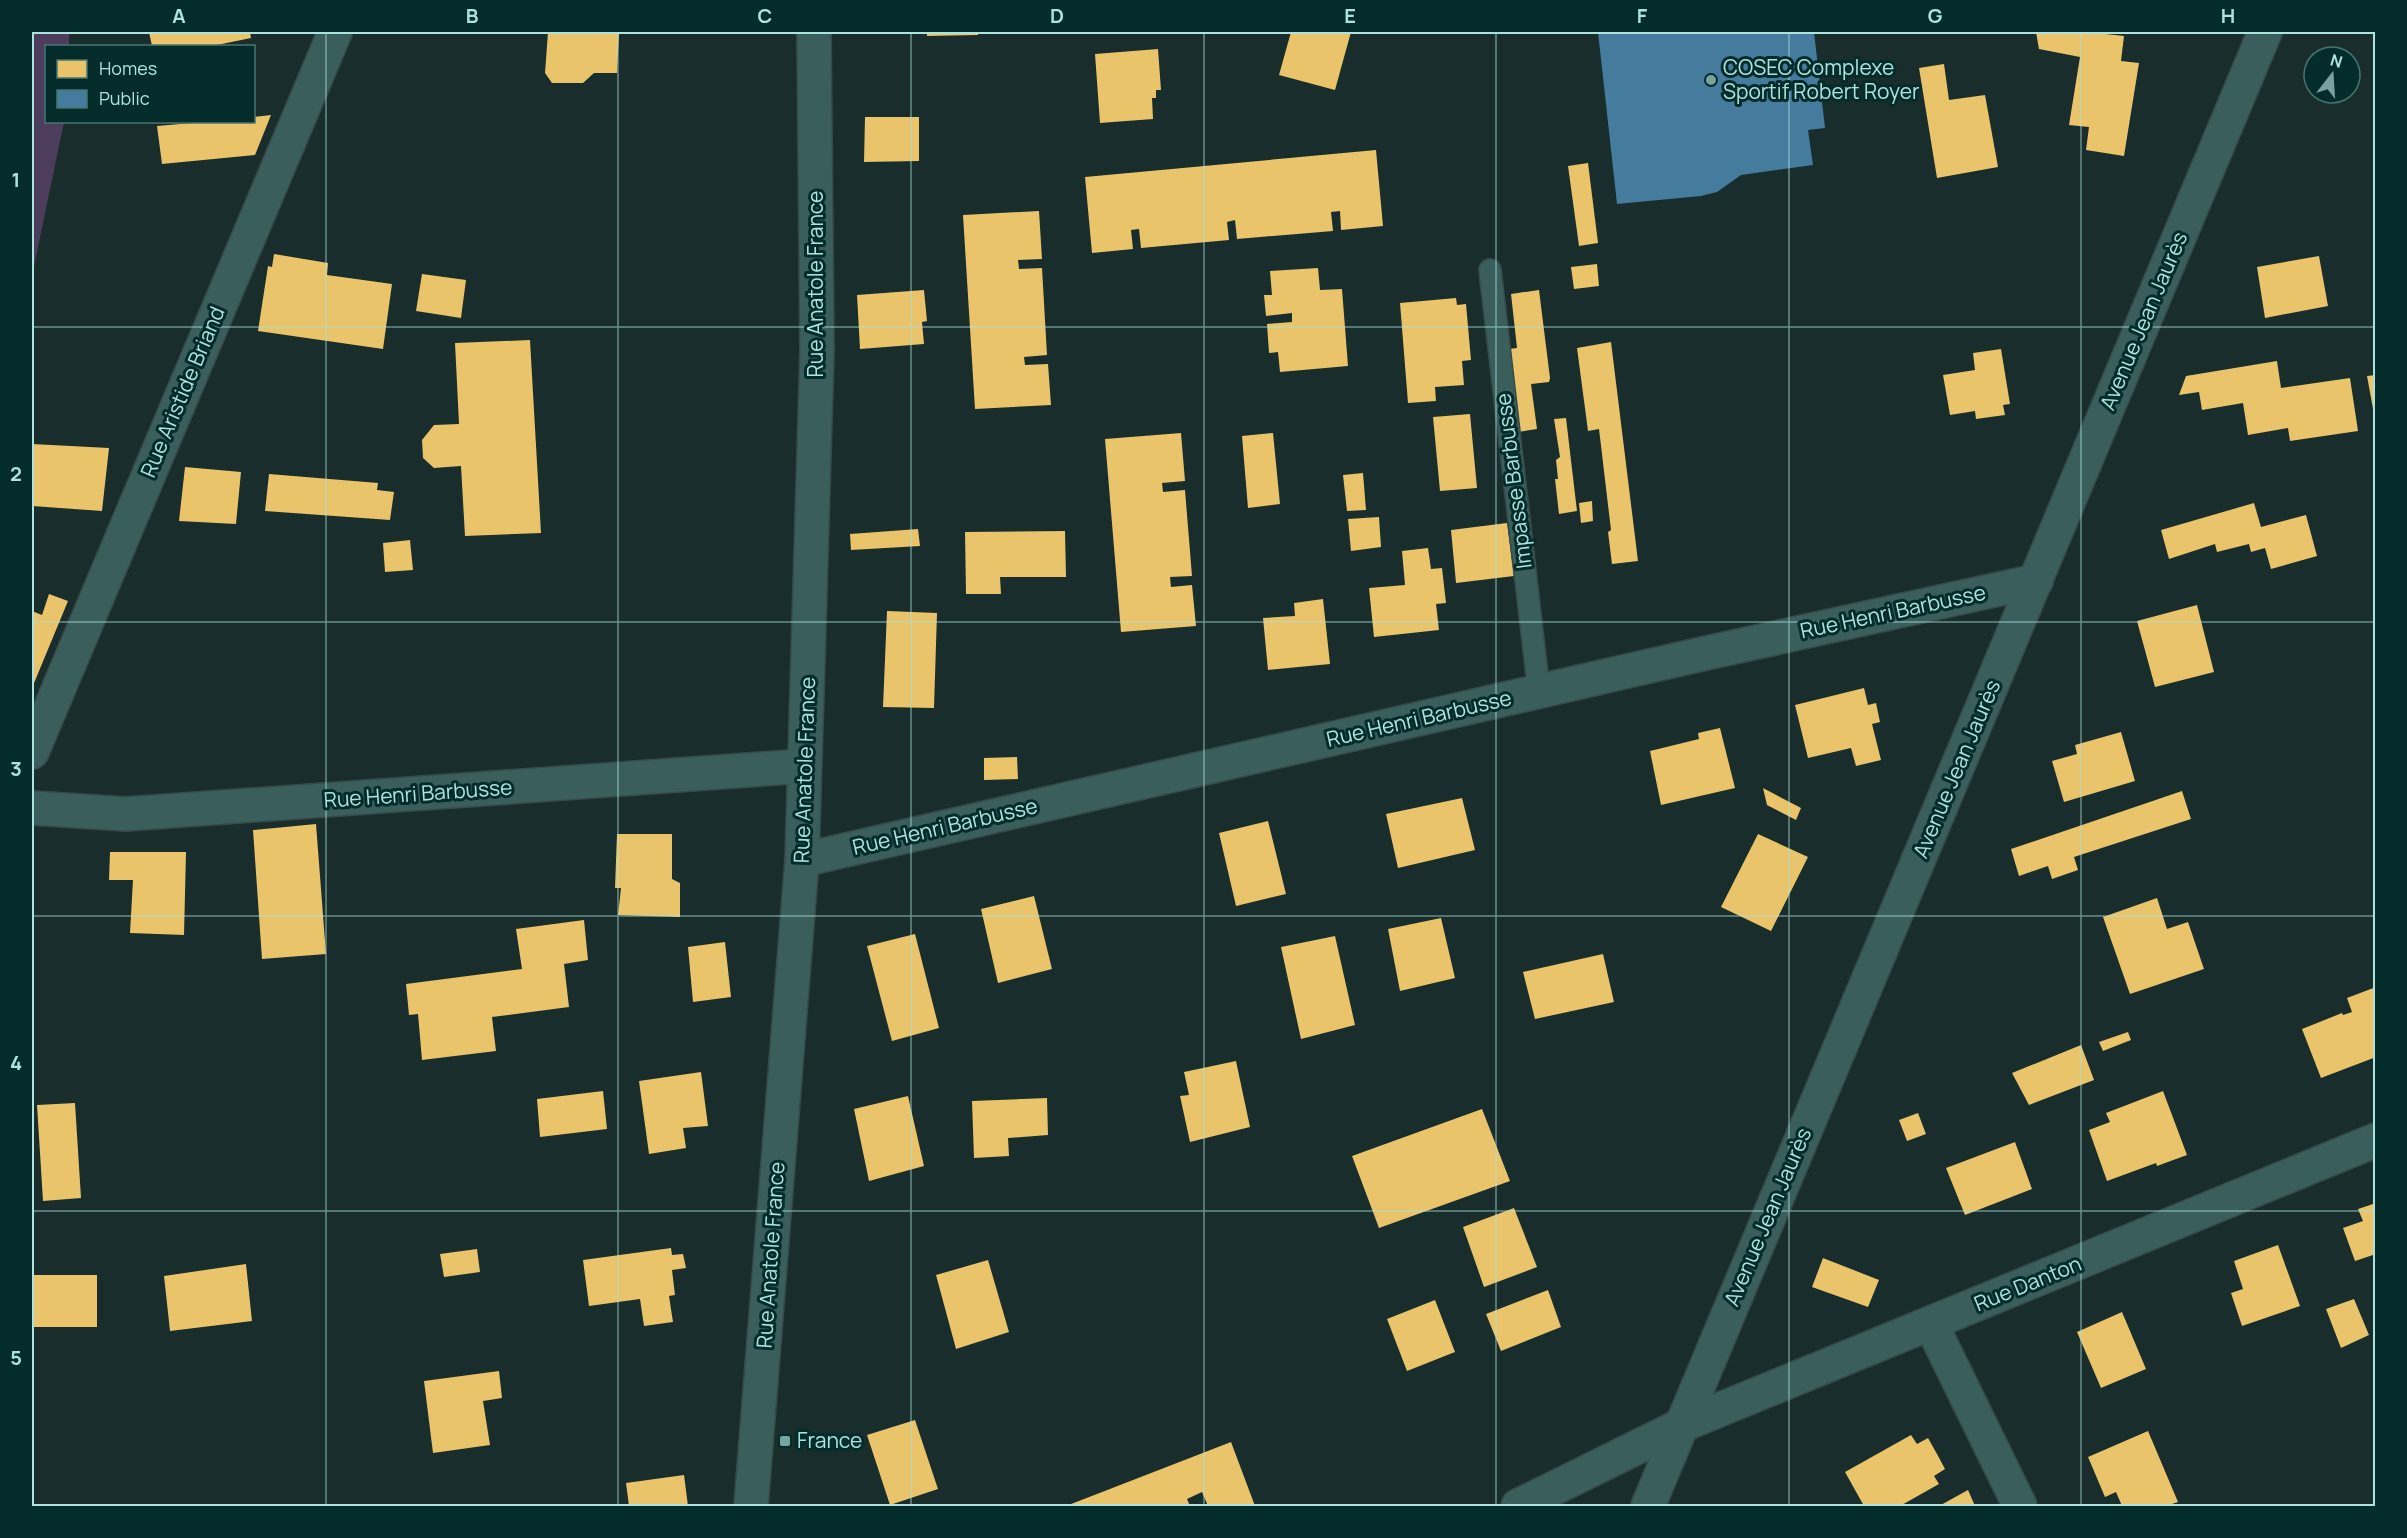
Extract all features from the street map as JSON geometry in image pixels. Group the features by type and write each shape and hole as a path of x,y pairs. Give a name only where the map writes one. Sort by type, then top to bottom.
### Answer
{"street":[{"name":"Rue Aristide Briand","path":"33,747 335,32"},
{"name":"Rue Anatole France","path":"751,1506 802,860 818,351 814,32"},
{"name":"Avenue Jean Jaurès","path":"1648,1506 2265,32"},
{"name":"Rue Henri Barbusse","path":"802,860 2036,581"},
{"name":"Rue Henri Barbusse","path":"32,808 126,814 805,766"},
{"name":"Rue Danton","path":"1518,1506 1680,1426 2376,1140"},
{"path":"1931,1324 2020,1506"}],"lane":[{"name":"Impasse Barbusse","path":"1490,270 1539,692"}],"shaded area":[{"path":"32,32 69,32 69,45 45,45 45,123 64,123 32,276"}],"building: Homes":[{"path":"149,32 250,32 251,38 217,45 152,45"},
{"path":"548,32 619,32 617,73 594,73 583,83 552,83 545,73"},
{"path":"927,32 978,32 978,35 927,36"},
{"path":"1291,32 1351,32 1335,90 1279,75"},
{"path":"2036,32 2087,32 2124,36 2121,61 2139,63 2124,156 2086,150 2089,127 2069,125 2080,57 2039,49"},
{"path":"1158,49 1161,90 1156,90 1156,98 1152,98 1153,119 1100,123 1095,54"},
{"path":"1944,64 1949,100 1985,95 1998,167 1937,178 1919,68"},
{"path":"271,115 255,155 162,164 157,126 192,123 255,123 255,117"},
{"path":"865,117 919,117 919,161 864,162"},
{"path":"1376,150 1383,226 1341,230 1340,211 1331,212 1333,231 1237,239 1235,220 1227,222 1229,240 1141,248 1139,229 1131,230 1133,249 1092,253 1085,177"},
{"path":"1588,163 1598,243 1579,246 1568,166"},
{"path":"1039,211 1042,259 1018,260 1019,269 1042,268 1047,355 1024,357 1025,365 1048,364 1051,405 975,409 963,215"},
{"path":"274,254 328,263 327,275 392,284 383,349 258,331 268,266 272,267"},
{"path":"2319,256 2328,306 2265,318 2257,267"},
{"path":"1597,264 1599,286 1574,289 1571,267"},
{"path":"1318,268 1320,290 1342,289 1348,366 1280,372 1278,352 1269,353 1267,324 1292,322 1292,313 1266,316 1264,295 1272,295 1270,271"},
{"path":"422,274 466,280 461,318 416,311"},
{"path":"924,290 927,321 922,322 924,344 860,349 857,295"},
{"path":"1539,290 1550,378 1549,382 1531,384 1537,429 1518,432 1508,349 1517,348 1511,294"},
{"path":"1456,298 1457,305 1466,304 1471,360 1462,361 1464,385 1435,387 1436,401 1408,403 1400,303"},
{"path":"530,340 541,533 465,536 461,466 434,468 423,458 422,440 434,425 459,424 455,343"},
{"path":"1611,342 1638,561 1612,564 1608,532 1611,530 1599,429 1588,431 1577,348"},
{"path":"2001,349 2010,404 2003,405 2005,415 1976,419 1975,411 1950,415 1943,375 1975,370 1973,353"},
{"path":"2277,361 2281,388 2350,378 2358,431 2290,441 2288,428 2248,435 2243,403 2202,410 2199,392 2179,395 2186,376"},
{"path":"2376,375 2376,414 2374,414 2367,376"},
{"path":"1470,414 1477,488 1440,491 1433,417"},
{"path":"1566,418 1577,511 1559,514 1555,479 1558,479 1556,460 1560,457 1554,419"},
{"path":"1181,433 1185,481 1162,483 1163,492 1185,490 1192,576 1170,577 1171,587 1192,585 1196,626 1121,632 1105,439"},
{"path":"1273,433 1280,504 1248,508 1242,436"},
{"path":"32,444 109,448 102,511 32,506"},
{"path":"185,467 241,472 236,524 179,521"},
{"path":"1363,473 1366,510 1347,511 1343,475"},
{"path":"269,474 378,483 377,490 394,492 390,520 265,511"},
{"path":"1592,501 1593,521 1581,523 1579,503"},
{"path":"2254,503 2261,527 2306,515 2317,556 2271,569 2265,548 2251,552 2249,544 2217,552 2215,544 2169,559 2161,530"},
{"path":"1379,517 1381,547 1351,551 1348,519"},
{"path":"1507,523 1514,576 1456,583 1451,530"},
{"path":"918,529 920,546 851,550 850,534"},
{"path":"1065,531 1066,577 1000,577 1001,594 966,594 965,532"},
{"path":"410,540 413,570 385,572 383,543"},
{"path":"1428,548 1431,569 1442,568 1446,603 1436,604 1439,630 1374,637 1369,588 1405,585 1402,551"},
{"path":"49,594 68,601 32,688 32,611 42,615"},
{"path":"1323,599 1330,664 1268,670 1263,618 1295,616 1294,603"},
{"path":"2197,605 2214,672 2155,687 2137,621"},
{"path":"887,611 937,613 934,708 883,707"},
{"path":"1864,688 1868,705 1876,703 1880,722 1872,724 1881,760 1856,766 1851,748 1808,758 1795,705"},
{"path":"1720,728 1735,788 1661,805 1650,751 1699,739 1698,733"},
{"path":"2121,732 2135,781 2064,802 2052,761 2077,754 2075,745"},
{"path":"1017,757 1018,779 984,780 984,758"},
{"path":"1763,788 1801,808 1796,820 1767,805"},
{"path":"2182,791 2191,819 2074,857 2078,870 2052,879 2048,866 2019,876 2011,849"},
{"path":"1462,798 1475,850 1398,868 1386,814"},
{"path":"1268,821 1286,894 1236,906 1219,833"},
{"path":"316,824 326,954 262,959 253,830"},
{"path":"617,834 672,834 672,879 680,883 680,917 618,915 621,888 615,888"},
{"path":"1758,834 1808,857 1771,931 1721,907"},
{"path":"110,852 186,852 184,935 130,933 133,880 109,880"},
{"path":"1034,896 1052,969 998,983 981,909"},
{"path":"2157,898 2167,929 2188,922 2204,969 2130,994 2103,917"},
{"path":"1441,918 1455,978 1400,991 1388,929"},
{"path":"584,920 588,960 564,964 569,1007 492,1017 496,1051 422,1060 418,1014 409,1015 406,984 522,969 516,929"},
{"path":"915,934 939,1028 892,1041 867,946"},
{"path":"1335,936 1355,1025 1301,1039 1281,947"},
{"path":"725,942 731,997 693,1002 688,947"},
{"path":"1603,954 1614,1002 1535,1019 1523,972"},
{"path":"2376,987 2376,1057 2321,1078 2302,1029 2342,1013 2343,1015 2352,1012 2347,998"},
{"path":"2128,1032 2131,1040 2103,1051 2099,1042"},
{"path":"2081,1045 2094,1080 2029,1105 2012,1073"},
{"path":"1236,1061 1250,1127 1190,1142 1180,1096 1189,1095 1184,1072"},
{"path":"701,1072 708,1126 683,1128 686,1148 649,1154 639,1081"},
{"path":"603,1091 607,1129 540,1137 537,1099"},
{"path":"2163,1091 2187,1155 2157,1166 2156,1163 2107,1181 2089,1130 2110,1122 2106,1113"},
{"path":"908,1096 924,1166 869,1181 854,1109"},
{"path":"1047,1098 1048,1135 1008,1138 1009,1156 974,1158 972,1101"},
{"path":"75,1103 81,1198 43,1201 37,1105"},
{"path":"1482,1109 1510,1181 1379,1228 1352,1156"},
{"path":"1918,1113 1926,1134 1907,1141 1899,1120"},
{"path":"2015,1142 2032,1189 1965,1215 1946,1168"},
{"path":"2376,1203 2376,1254 2355,1261 2343,1228 2363,1221 2358,1209"},
{"path":"1514,1208 1537,1267 1484,1287 1463,1227"},
{"path":"2278,1245 2300,1306 2242,1326 2231,1293 2243,1289 2234,1261"},
{"path":"671,1248 672,1255 683,1254 686,1268 672,1270 675,1295 669,1296 673,1322 644,1326 640,1299 589,1306 583,1260"},
{"path":"477,1249 480,1272 444,1277 440,1254"},
{"path":"1823,1258 1879,1280 1868,1307 1812,1287"},
{"path":"988,1260 1009,1332 956,1349 936,1275"},
{"path":"246,1264 252,1321 170,1331 164,1276"},
{"path":"32,1275 97,1275 97,1327 32,1327"},
{"path":"1548,1290 1561,1327 1501,1351 1486,1314"},
{"path":"2354,1299 2369,1335 2341,1348 2326,1309"},
{"path":"1435,1300 1455,1352 1407,1371 1387,1319"},
{"path":"2122,1312 2146,1369 2101,1388 2077,1332"},
{"path":"499,1371 502,1398 483,1401 490,1445 433,1453 424,1381"},
{"path":"915,1420 938,1489 890,1505 867,1435"},
{"path":"2148,1431 2178,1502 2166,1506 2122,1506 2116,1492 2105,1497 2088,1457"},
{"path":"1911,1435 1917,1444 1928,1438 1945,1469 1934,1476 1939,1484 1900,1506 1864,1506 1845,1472"},
{"path":"1231,1442 1255,1506 1208,1506 1202,1492 1187,1499 1190,1506 1066,1506"},
{"path":"684,1475 688,1506 629,1506 626,1483"},
{"path":"1968,1490 1975,1506 1939,1506"}],"building: Public":[{"name":"COSEC Complexe Sportif Robert Royer","path":"1598,32 1814,32 1825,128 1808,130 1813,165 1741,175 1717,192 1701,196 1617,204"}],"place":[{"name":"COSEC Complexe Sportif Robert Royer","path":"1711,80"},
{"name":"France","path":"785,1441"}]}
